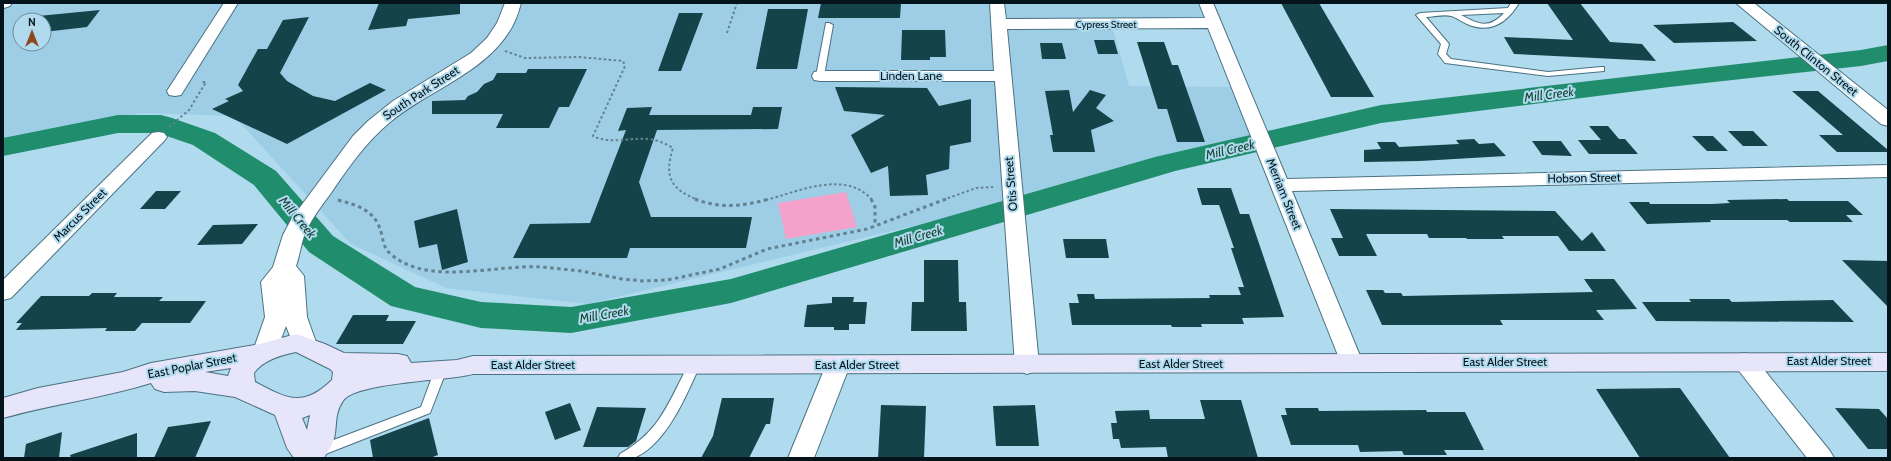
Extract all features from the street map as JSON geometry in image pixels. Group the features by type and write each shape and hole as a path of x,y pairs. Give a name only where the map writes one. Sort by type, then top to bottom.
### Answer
{"main road":[{"path":"285,408 301,448 310,456 320,441 322,418 336,391 345,378 346,371 339,362 305,346 296,343 285,344 263,352 251,360 244,368 240,376 241,384 245,389 285,408 296,409 308,407 336,391"},
{"name":"East Poplar Street","path":"3,408 38,398 123,382 151,373 263,352"},
{"name":"East Alder Street","path":"339,362 390,364 460,358 473,365"},
{"name":"East Alder Street","path":"336,391 394,374 473,365 1027,365 1744,361 1888,362"},
{"name":"East Poplar Street","path":"123,382 145,384 176,381 199,382 245,389"}],"street":[{"path":"175,92 231,3"},
{"name":"South Park Street","path":"263,352 277,317 273,282 284,268 290,242 302,219 317,198 359,141 382,118 398,105 467,63 493,42 507,22 513,3"},
{"name":"Otis Street","path":"997,3 1027,365"},
{"name":"Merriam Street","path":"1206,3 1352,363"},
{"name":"South Clinton Street","path":"1744,3 1810,55 1888,120"},
{"name":"Cypress Street","path":"998,24 1214,23"},
{"name":"Linden Lane","path":"820,76 1002,76"},
{"name":"Marcus Street","path":"3,293 158,137"},
{"name":"Hobson Street","path":"1280,185 1888,171"},
{"path":"284,268 292,276 295,317 305,346"},
{"path":"1744,361 1821,458"},
{"path":"801,458 838,365"}],"lane":[{"path":"1452,13 1476,26 1494,26 1513,7"},
{"path":"1513,7 1420,15 1445,44 1442,54 1448,61 1548,74 1601,69"},
{"path":"820,76 829,25"},
{"path":"624,458 644,447 661,427 675,407 694,365"},
{"path":"310,456 426,410 441,369"}],"path":[{"path":"727,33 737,3"},
{"path":"493,42 508,53 525,58 579,57 623,62 625,66 593,136 607,142 649,139 664,143 673,148 668,160 668,175 677,188 695,200 718,205 743,205 772,200 809,188 834,185 849,186 870,198 874,205 875,226"},
{"path":"158,137 189,110"},
{"path":"317,198 340,200 362,207 375,219 382,234 384,246 393,256 408,265 425,269 453,272 526,266 581,271 622,279 644,281 666,280 720,269 767,249 875,226 976,188 1012,191"}],"shaded area":[{"path":"3,3 1199,3 1207,29 1113,29 1129,86 1230,87 1254,144 588,304 446,288 351,244 234,116 141,113 3,140"},
{"path":"846,192 857,227 786,239 778,203"}],"building":[{"path":"379,3 460,3 460,14 408,19 406,26 368,30"},
{"path":"821,3 901,3 900,18 818,18"},
{"path":"1281,3 1319,3 1374,97 1331,97"},
{"path":"1547,3 1580,3 1610,42 1642,44 1656,61 1514,54 1504,37 1573,40"},
{"path":"768,9 808,9 797,69 756,69"},
{"path":"100,10 87,27 52,31 52,15"},
{"path":"679,13 703,13 681,71 658,71"},
{"path":"309,17 280,73 287,81 313,96 335,101 370,83 386,90 287,144 212,109 229,101 225,99 243,91 238,85 258,49 267,49 283,20"},
{"path":"1733,22 1757,41 1674,43 1653,25"},
{"path":"902,30 945,30 946,57 930,57 930,60 901,60"},
{"path":"1094,40 1114,40 1118,54 1098,54"},
{"path":"1137,42 1164,42 1172,65 1178,65 1205,142 1177,142 1167,109 1158,109"},
{"path":"1040,43 1062,43 1066,59 1042,59"},
{"path":"528,69 587,69 569,107 559,107 549,128 496,128 503,114 432,114 432,101 465,100 468,96 477,92 484,84 493,80 497,73 526,73"},
{"path":"835,87 927,88 939,106 971,99 971,142 950,146 949,169 926,175 928,195 890,196 888,166 871,173 851,135 885,115 844,111"},
{"path":"1069,90 1073,112 1090,90 1106,95 1096,108 1114,121 1091,130 1095,152 1053,152 1050,135 1053,135 1045,91"},
{"path":"1792,91 1818,91 1888,150 1888,152 1837,152 1819,135 1843,135"},
{"path":"652,107 649,115 751,115 753,107 782,107 778,129 657,130 639,182 651,217 752,217 746,248 630,248 627,258 513,258 530,224 590,223 626,130 618,131 627,108"},
{"path":"1589,126 1608,126 1619,139 1625,139 1638,154 1589,154 1578,140 1601,140"},
{"path":"1728,131 1753,131 1768,146 1743,146"},
{"path":"1692,136 1713,136 1728,151 1707,151"},
{"path":"1474,139 1479,144 1494,143 1506,156 1420,161 1364,162 1364,150 1381,149 1377,142 1395,142 1399,147 1459,144 1456,140"},
{"path":"1532,141 1561,141 1572,156 1542,155"},
{"path":"1197,188 1231,188 1240,214 1249,214 1284,317 1242,318 1244,324 1201,324 1202,327 1172,327 1171,325 1072,325 1069,303 1079,303 1077,294 1094,294 1095,299 1210,298 1209,295 1241,295 1238,287 1244,287 1231,248 1234,248 1219,205 1202,205"},
{"path":"156,191 181,191 165,209 140,209"},
{"path":"1787,199 1789,201 1848,201 1863,215 1846,215 1853,222 1710,220 1711,222 1647,224 1629,202 1649,202 1650,204 1712,204 1730,203 1727,200"},
{"path":"457,209 468,262 442,270 437,244 419,248 414,221"},
{"path":"1330,209 1555,211 1582,241 1592,232 1606,251 1569,251 1558,236 1502,236 1504,239 1467,239 1429,238 1427,234 1366,234 1377,256 1339,256 1331,238 1343,238"},
{"path":"258,224 242,244 197,245 213,225"},
{"path":"1063,239 1106,239 1109,258 1066,258"},
{"path":"924,260 958,260 959,302 966,302 967,331 911,331 912,302 924,302"},
{"path":"1842,260 1888,261 1888,307"},
{"path":"1584,279 1614,279 1637,309 1596,310 1604,320 1500,320 1503,325 1382,325 1366,290 1383,290 1385,293 1401,293 1403,296 1593,292"},
{"path":"92,293 117,293 114,297 163,297 159,301 206,301 190,323 142,323 135,331 105,331 107,328 16,330 22,323 16,323 41,296 89,296"},
{"path":"832,297 854,297 853,302 867,302 865,324 849,324 849,330 834,330 834,327 804,327 807,305 832,303"},
{"path":"1689,299 1729,299 1732,302 1833,300 1854,322 1656,321 1642,302 1691,302"},
{"path":"353,315 389,315 386,321 416,321 403,344 336,344"},
{"path":"1680,388 1730,458 1640,458 1596,389"},
{"path":"722,398 774,398 770,424 766,424 749,458 701,458 713,436"},
{"path":"1200,400 1241,400 1258,458 1168,458 1166,447 1121,448 1119,439 1113,439 1111,423 1117,423 1115,411 1149,410 1150,419 1205,419"},
{"path":"570,403 581,430 555,440 545,412"},
{"path":"881,405 926,406 924,458 878,458"},
{"path":"1035,405 1039,446 996,446 993,406"},
{"path":"597,407 646,408 636,441 628,447 583,447"},
{"path":"1285,408 1318,408 1319,411 1426,410 1427,412 1465,412 1484,450 1444,450 1447,455 1404,455 1402,451 1360,452 1358,445 1291,445 1281,415 1287,415"},
{"path":"1835,408 1879,409 1888,419 1888,449 1868,449"},
{"path":"429,418 438,455 430,458 373,458 370,440"},
{"path":"211,421 195,458 154,458 168,427"},
{"path":"62,432 59,458 24,458 26,444"},
{"path":"137,433 137,458 71,458 70,455"}],"waterway":[{"name":"Mill Creek","path":"3,147 118,124 161,124 204,139 265,178 321,244 404,297 481,315 571,320 731,291 1166,164 1381,114 1669,79 1861,58 1888,53"}]}
